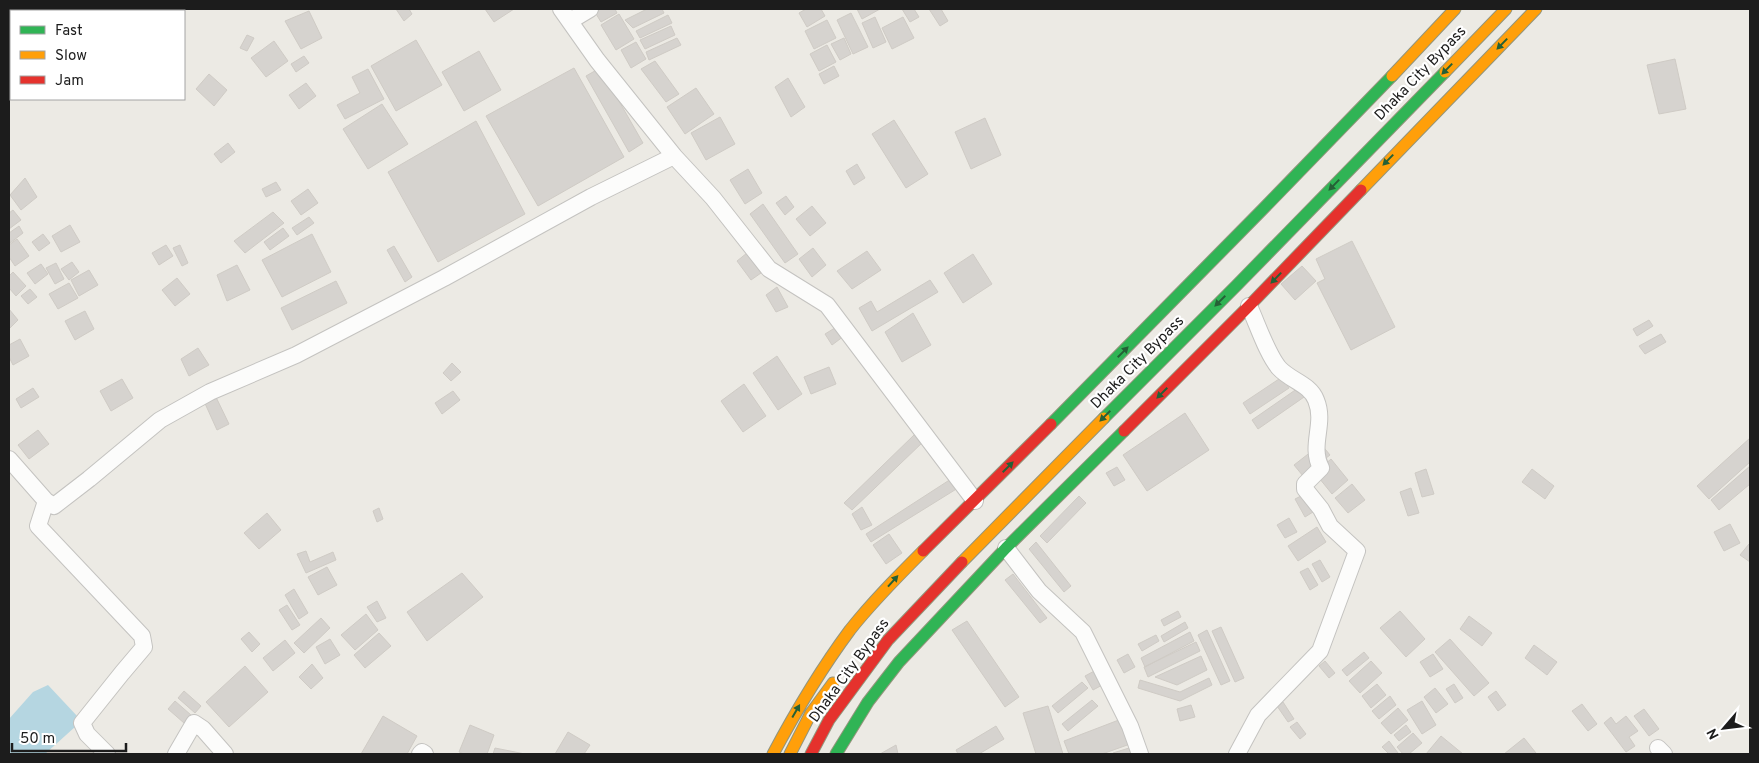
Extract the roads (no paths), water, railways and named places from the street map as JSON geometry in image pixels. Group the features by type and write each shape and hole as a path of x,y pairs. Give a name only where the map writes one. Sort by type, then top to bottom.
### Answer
{"main road":[{"path":"773,754 797,708 826,664 863,614 905,567 975,501 1361,109 1456,9"},
{"name":"Dhaka City Bypass","path":"811,754 829,720 888,640 1000,522 1236,286 1506,9"},
{"path":"836,754 868,702 899,662 1006,548 1249,306 1536,9"},
{"name":"Dhaka City Bypass","path":"790,754 811,713 839,674"}],"street":[{"path":"590,9 566,15 596,60 674,156 714,198 769,269 827,305 975,501"},
{"path":"9,459 46,501 54,506 160,420 210,392 296,355 444,278 591,197 674,156"},
{"path":"1237,754 1258,715 1320,651 1358,550 1330,526 1321,509 1305,489 1305,484 1321,468 1316,458 1321,414 1316,399 1309,389 1279,368 1249,306"},
{"path":"46,501 38,526 142,636 144,647 82,723 87,734 107,754"},
{"path":"1006,548 1039,591 1083,632 1130,726 1140,754"},
{"path":"176,754 194,723 225,754"},
{"path":"420,754 422,752 425,754"}],"water":[{"path":"48,685 78,717 76,726 45,754 9,754 9,719 33,692"}]}
